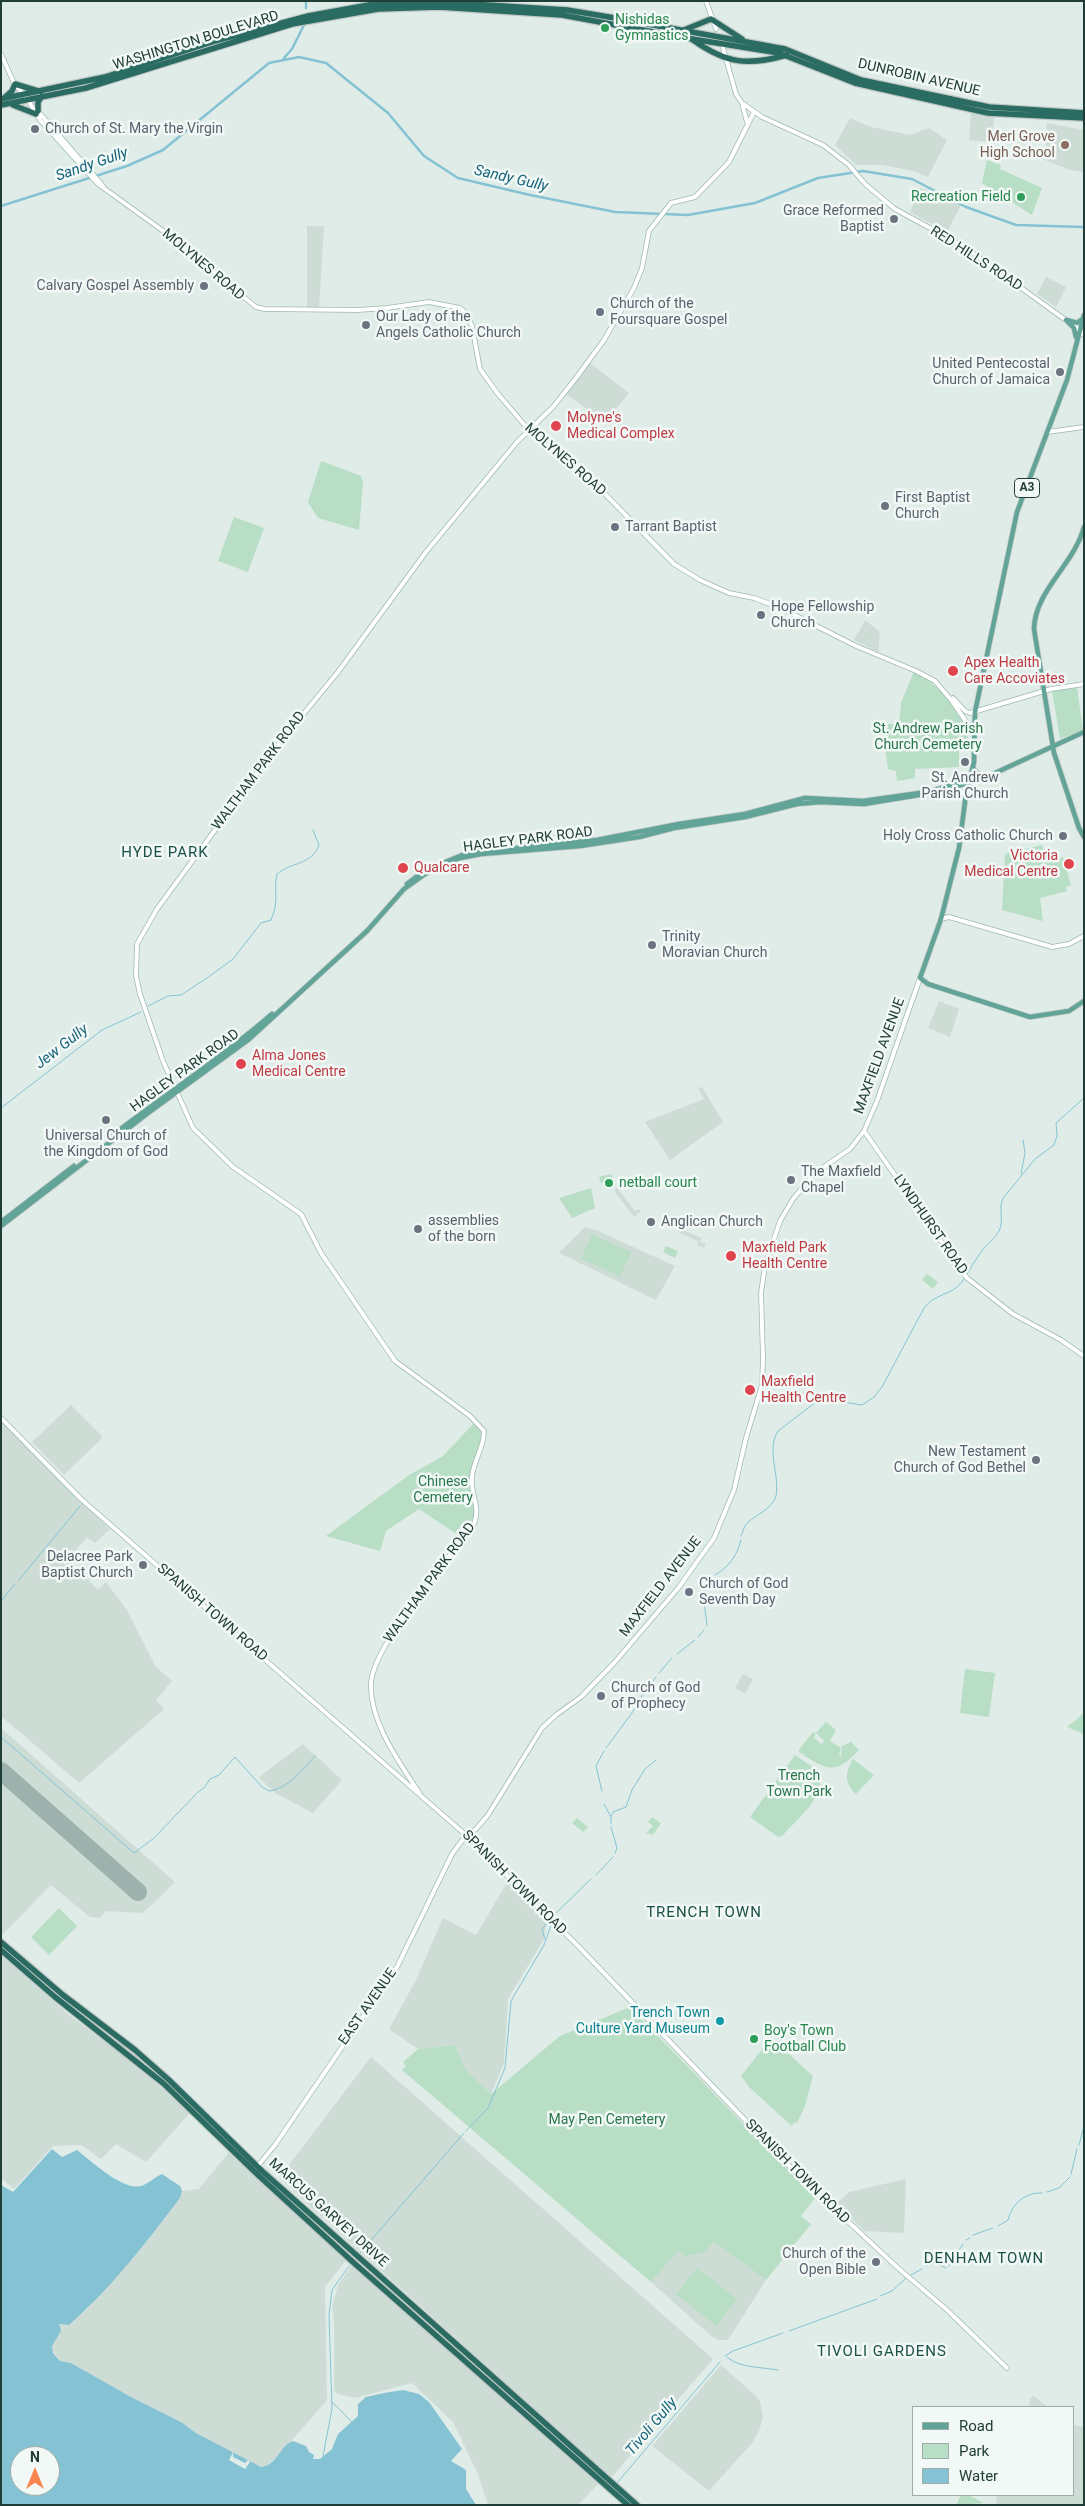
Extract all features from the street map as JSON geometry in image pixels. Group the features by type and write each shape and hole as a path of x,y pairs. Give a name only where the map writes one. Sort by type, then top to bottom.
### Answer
{"highway":[{"path":"367,1 374,4"},
{"name":"WASHINGTON BOULEVARD","path":"42,94 105,77 215,41 304,17 374,4 440,2 568,10 683,30 724,44"},
{"name":"WASHINGTON BOULEVARD","path":"2,101 86,88 264,31 378,9 439,7 562,14 724,44"},
{"path":"683,30 712,19 735,36 751,42"},
{"path":"691,39 719,56 727,58 761,63 787,55"},
{"name":"DUNROBIN AVENUE","path":"724,44 751,42 785,49 862,80 972,104 989,107 1084,113"},
{"name":"DUNROBIN AVENUE","path":"724,44 787,55 855,83 962,107 988,112 1084,118"},
{"path":"2,101 12,92 15,84 42,94 38,102 37,113 24,107 11,105"},
{"name":"WASHINGTON BOULEVARD","path":"2,101 11,105 26,97"},
{"name":"MARCUS GARVEY DRIVE","path":"1,1942 172,2082 256,2168 357,2256 613,2488 628,2505"},
{"name":"MARCUS GARVEY DRIVE","path":"1,1950 194,2111 353,2262 613,2488 637,2505"},
{"path":"95,2020 122,2044 128,2055 137,2055 172,2082"}],"main road":[{"path":"706,1 716,29"},
{"name":"RED HILLS ROAD","path":"724,44 733,88 742,103 753,114 823,145 849,165 856,175 895,209 963,246 1084,335"},
{"name":"MOLYNES ROAD","path":"1,54 15,84 37,113 87,170 101,184 166,233 250,304 260,309 357,310 426,302 460,308 466,313 472,326 480,369 528,429 604,494 674,564 700,580 728,593 781,608 856,646 909,667 935,681 974,733"},
{"path":"742,103 748,125"},
{"path":"745,112 748,108"},
{"path":"745,112 753,114 748,125"},
{"name":"WALTHAM PARK ROAD","path":"420,1794 387,1742 372,1701 372,1674 376,1661 389,1639 474,1524 477,1507 472,1476 482,1450 484,1431 470,1416 395,1361 320,1253 304,1218 295,1209 238,1171 209,1146 189,1121 163,1061 137,984 136,952 142,933 273,751 338,672 457,512 493,473 528,429 559,399 604,340 634,288 642,268 648,236 659,218 671,203 695,197 729,162 738,149 748,125"},
{"name":"A3","path":"970,782 973,768 975,712 1018,512 1067,380 1084,314"},
{"path":"1066,320 1077,323 1082,320"},
{"path":"1066,320 1076,333 1076,349"},
{"path":"1047,432 1084,427"},
{"path":"1084,528 1078,544 1038,605 1034,615 1034,629 1053,748 1063,783 1084,837"},
{"path":"935,681 966,712 975,712 1045,690 1084,684"},
{"name":"HAGLEY PARK ROAD","path":"2,1225 177,1090 237,1049 308,987 367,931 404,889 425,874 460,858 481,854 580,846 740,819 802,803 885,802 943,791 993,774 1053,748 1084,732"},
{"path":"973,768 979,775 993,774"},
{"name":"MAXFIELD AVENUE","path":"467,1836 488,1815 542,1728 556,1714 581,1697 620,1656 679,1587 714,1538 734,1490 746,1438 762,1385 764,1358 761,1293 765,1266 780,1221 793,1199 808,1181 850,1149 864,1131 878,1101 941,918 959,848 970,782"},
{"path":"941,918 949,917 1052,947 1069,944 1084,936"},
{"path":"920,978 928,984 1030,1017 1070,1011 1084,1001"},
{"name":"LYNDHURST ROAD","path":"864,1131 965,1276 1013,1314 1055,1336 1084,1356"},
{"name":"SPANISH TOWN ROAD","path":"1,1418 81,1499 467,1836 794,2171 898,2268 946,2308 1007,2368"},
{"name":"EAST AVENUE","path":"256,2168 275,2145 393,1974 452,1854 467,1836"}],"shaded area":[{"path":"971,111 994,116 992,142 969,140"},
{"path":"850,118 871,127 910,135 929,128 947,140 928,177 913,171 883,165 856,165 835,145"},
{"name":"Merl Grove High School","path":"1047,123 1084,130 1084,172 1070,170 1045,160"},
{"path":"920,188 961,205 947,232 910,212"},
{"path":"307,226 324,226 319,308 307,308"},
{"path":"1046,277 1066,287 1056,307 1037,294"},
{"path":"590,363 629,393 605,422 566,394"},
{"path":"865,620 880,632 878,652 854,640"},
{"path":"939,1001 959,1009 950,1037 928,1028"},
{"path":"702,1087 723,1122 670,1160 645,1122 704,1099 698,1088"},
{"path":"617,1188 635,1211 639,1209 641,1211 634,1217 614,1191"},
{"path":"585,1227 596,1230 675,1266 656,1300 559,1253"},
{"path":"680,1229 702,1238 700,1242 706,1244 704,1248 697,1245 698,1241 679,1233"},
{"path":"71,1405 103,1437 64,1475 32,1442"},
{"path":"1,1421 110,1529 95,1543 87,1537 68,1559 98,1590 106,1582 127,1610 156,1667 172,1681 156,1700 164,1709 79,1783 1,1716"},
{"path":"743,1674 753,1679 745,1694 735,1688"},
{"path":"1,1728 175,1882 143,1913 106,1911 100,1918 90,1917 51,1885 1,1936"},
{"path":"303,1744 342,1780 313,1813 275,1793 259,1777"},
{"path":"508,1881 547,1919 544,1939 508,1999 504,2063 491,2094 466,2070 455,2045 418,2049 389,2029 416,1980 443,1918 476,1935"},
{"path":"1,1955 69,2015 123,2055 191,2112 146,2162 116,2144 101,2159 81,2145 53,2146 14,2189 1,2178"},
{"path":"371,2057 713,2359 611,2478 279,2178"},
{"path":"229,2152 346,2260 325,2287 327,2400 278,2456 265,2467 256,2465 196,2433 181,2422 131,2397 71,2363 60,2361 52,2350 53,2343 59,2335 59,2324 66,2325 86,2310 144,2245 180,2198 182,2191 199,2189"},
{"path":"906,2179 904,2233 864,2231 837,2203 849,2192"},
{"path":"714,2242 766,2280 728,2340 718,2340 710,2335 651,2282 678,2251"},
{"path":"353,2263 599,2483 578,2505 488,2505 477,2472 453,2422 412,2383 355,2398 338,2394 334,2390 334,2323 332,2306 338,2285"},
{"path":"721,2365 756,2396 760,2401 763,2417 753,2442 709,2491 652,2446"},
{"path":"1034,2396 1046,2406 1029,2406 1030,2398"},
{"path":"1075,2425 1084,2427 1084,2505 996,2505 997,2496 1075,2496"}],"green space":[{"name":"Recreation Field","path":"987,160 1001,165 1000,169 1042,188 1032,215 982,183"},
{"path":"321,461 361,476 363,482 359,530 318,518 308,502"},
{"path":"234,517 264,528 248,572 218,561"},
{"name":"St. Andrew Parish Church Cemetery","path":"914,671 933,684 950,700 963,719 967,729 968,740 959,740 959,767 915,769 915,778 897,781 896,771 888,769 882,724 899,724 901,703"},
{"path":"1077,688 1083,730 1060,739 1052,690"},
{"path":"1042,845 1046,862 1063,857 1071,885 1066,887 1067,891 1040,898 1043,921 1002,910 1005,854","holes":["1034,848 1038,860 1036,861 1034,857 1021,861 1020,858 1034,853 1033,851 1026,853 1025,851"]},
{"path":"611,1174 614,1183 606,1187 604,1183 612,1180 601,1183 599,1177"},
{"path":"591,1188 595,1208 572,1218 559,1198"},
{"path":"592,1235 631,1252 620,1276 581,1259"},
{"path":"666,1246 678,1251 675,1258 663,1252"},
{"path":"927,1274 938,1282 933,1289 922,1280"},
{"name":"Chinese Cemetery","path":"475,1422 481,1428 482,1441 472,1471 475,1515 461,1537 419,1509 386,1531 380,1551 326,1536 409,1475 442,1457"},
{"path":"965,1669 995,1673 989,1717 960,1713"},
{"path":"1084,1713 1084,1734 1067,1727"},
{"path":"826,1722 836,1730 830,1741 841,1748 839,1755 841,1756 842,1746 851,1742 859,1750 850,1759 836,1767 823,1766 798,1751 813,1732 816,1734 814,1738 822,1744 824,1741 816,1733"},
{"name":"Trench Town Park","path":"795,1755 817,1770 820,1779 819,1788 810,1806 783,1835 778,1837 750,1817"},
{"path":"853,1759 874,1775 856,1794 849,1786 847,1778 848,1769"},
{"path":"652,1817 661,1823 653,1835 646,1833 653,1826 648,1822"},
{"path":"577,1818 588,1827 583,1832 572,1823"},
{"path":"59,1908 77,1926 49,1955 31,1937"},
{"name":"May Pen Cemetery","path":"630,2007 815,2198 801,2216 811,2224 766,2280 714,2242 704,2252 685,2256 678,2251 651,2282 402,2070 406,2066 403,2062 418,2049 455,2045 466,2070 491,2094 560,2036"},
{"path":"768,2042 781,2052 790,2055 813,2076 805,2106 797,2123 794,2122 792,2126 750,2088 741,2076"},
{"path":"697,2268 737,2299 716,2326 676,2294"},
{"path":"960,2496 970,2496 984,2503 956,2505"}],"water":[{"path":"52,2149 62,2157 77,2150 99,2168 125,2184 141,2186 162,2174 180,2186 182,2191 180,2198 114,2280 69,2325 59,2324 61,2331 52,2346 53,2353 60,2361 71,2363 261,2467 271,2463 293,2441 306,2446 309,2452 314,2455 313,2459 320,2459 332,2449 338,2434 358,2416 358,2404 366,2397 403,2390 419,2394 429,2402 462,2449 451,2461 466,2470 466,2489 476,2505 1,2505 1,2185 13,2192"}],"pier":[{"path":"233,2452 233,2457 245,2463 248,2460 250,2462 245,2469 229,2460"}],"waterway":[{"path":"306,1 306,8"},
{"path":"284,58 292,49 304,25"},
{"name":"Sandy Gully","path":"1,206 127,166 163,150 269,63 299,57 326,63 388,113 424,156 458,178 530,195 615,212 688,215 755,203 818,178 863,171 912,179 966,207 1016,225 1084,227"},
{"path":"148,1006 168,996 181,995 207,978 233,959 261,923 271,920 276,901 277,874 288,867 306,860 316,851 319,845 313,830"},
{"name":"Jew Gully","path":"1,1108 102,1030 141,1012"},
{"path":"741,1536 748,1522 768,1508 776,1496 773,1446 778,1431 816,1402 832,1400 862,1405 874,1397 882,1387 924,1308 928,1303 953,1290 962,1282 978,1255 1001,1227 1001,1205 1004,1197 1035,1159 1054,1145 1057,1136 1056,1123 1084,1098"},
{"path":"1021,1174 1025,1153 1023,1140"},
{"path":"19,1580 80,1506"},
{"path":"715,1575 732,1560 741,1540"},
{"path":"707,1626 703,1592 712,1580"},
{"path":"1,1601 15,1584"},
{"path":"698,1637 704,1630"},
{"path":"677,1654 695,1640"},
{"path":"659,1673 672,1658"},
{"path":"639,1700 656,1677"},
{"path":"606,1748 637,1706"},
{"path":"1,1737 134,1853 154,1838 204,1788 210,1779 219,1775 235,1757 262,1787 269,1791 289,1782 315,1756"},
{"path":"602,1791 596,1766 604,1751"},
{"path":"611,1817 613,1812 626,1807 632,1790 645,1769 656,1760"},
{"path":"604,1804 611,1817 611,1824"},
{"path":"611,1827 617,1848 615,1853"},
{"path":"596,1875 613,1857"},
{"path":"466,2131 488,2108 505,2068 511,2001 544,1945 555,1914 591,1879"},
{"path":"545,1939 542,1929 550,1920"},
{"name":"Tivoli Gully","path":"1079,2145 1084,2126"},
{"path":"359,2254 464,2133"},
{"name":"Tivoli Gully","path":"1071,2174 1077,2149"},
{"name":"Tivoli Gully","path":"1047,2192 1059,2188 1070,2177"},
{"name":"Tivoli Gully","path":"998,2226 1008,2220 1020,2200 1036,2193 1042,2193"},
{"name":"Tivoli Gully","path":"973,2235 993,2228"},
{"name":"Tivoli Gully","path":"966,2240 970,2238"},
{"name":"Tivoli Gully","path":"949,2266 963,2244"},
{"name":"Tivoli Gully","path":"926,2266 935,2263 946,2268"},
{"path":"323,2456 332,2409 329,2315 332,2290 349,2266"},
{"name":"Tivoli Gully","path":"911,2275 922,2269"},
{"name":"Tivoli Gully","path":"880,2296 892,2291 906,2278"},
{"name":"Tivoli Gully","path":"789,2331 877,2299"},
{"name":"Tivoli Gully","path":"725,2356 733,2351 783,2333"},
{"path":"727,2357 744,2365 778,2370"},
{"name":"Tivoli Gully","path":"617,2483 720,2362"},
{"path":"332,2402 352,2422"}],"runway":[{"path":"1,1771 138,1892"}],"place":[{"name":"Nishidas Gymnastics","path":"605,28"},
{"name":"Church of St. Mary the Virgin","path":"35,129"},
{"name":"Merl Grove High School","path":"1065,145"},
{"name":"Recreation Field","path":"1021,197"},
{"name":"Grace Reformed Baptist","path":"894,219"},
{"name":"Calvary Gospel Assembly","path":"204,286"},
{"name":"Church of the Foursquare Gospel","path":"600,312"},
{"name":"Our Lady of the Angels Catholic Church","path":"366,325"},
{"name":"United Pentecostal Church of Jamaica","path":"1060,372"},
{"name":"Molyne's Medical Complex","path":"556,426"},
{"name":"First Baptist Church","path":"885,506"},
{"name":"Tarrant Baptist","path":"615,527"},
{"name":"Hope Fellowship Church","path":"761,615"},
{"name":"Apex Health Care Accoviates","path":"953,671"},
{"name":"St. Andrew Parish Church","path":"965,762"},
{"name":"Holy Cross Catholic Church","path":"1063,836"},
{"name":"Victoria Medical Centre","path":"1069,864"},
{"name":"Qualcare","path":"403,868"},
{"name":"Trinity Moravian Church","path":"652,945"},
{"name":"Alma Jones Medical Centre","path":"241,1064"},
{"name":"Universal Church of the Kingdom of God","path":"106,1120"},
{"name":"The Maxfield Chapel","path":"791,1180"},
{"name":"netball court","path":"609,1183"},
{"name":"Anglican Church","path":"651,1222"},
{"name":"assemblies of the born","path":"418,1229"},
{"name":"Maxfield Park Health Centre","path":"731,1256"},
{"name":"Maxfield Health Centre","path":"750,1390"},
{"name":"New Testament Church of God Bethel","path":"1036,1460"},
{"name":"Delacree Park Baptist Church","path":"143,1565"},
{"name":"Church of God Seventh Day","path":"689,1592"},
{"name":"Church of God of Prophecy","path":"601,1696"},
{"name":"Trench Town Culture Yard Museum","path":"720,2021"},
{"name":"Boy's Town Football Club","path":"754,2039"},
{"name":"Church of the Open Bible","path":"876,2262"}],"district":[{"name":"HYDE PARK","path":"165,853"},
{"name":"TRENCH TOWN","path":"704,1913"},
{"name":"DENHAM TOWN","path":"984,2259"},
{"name":"TIVOLI GARDENS","path":"882,2352"}]}
